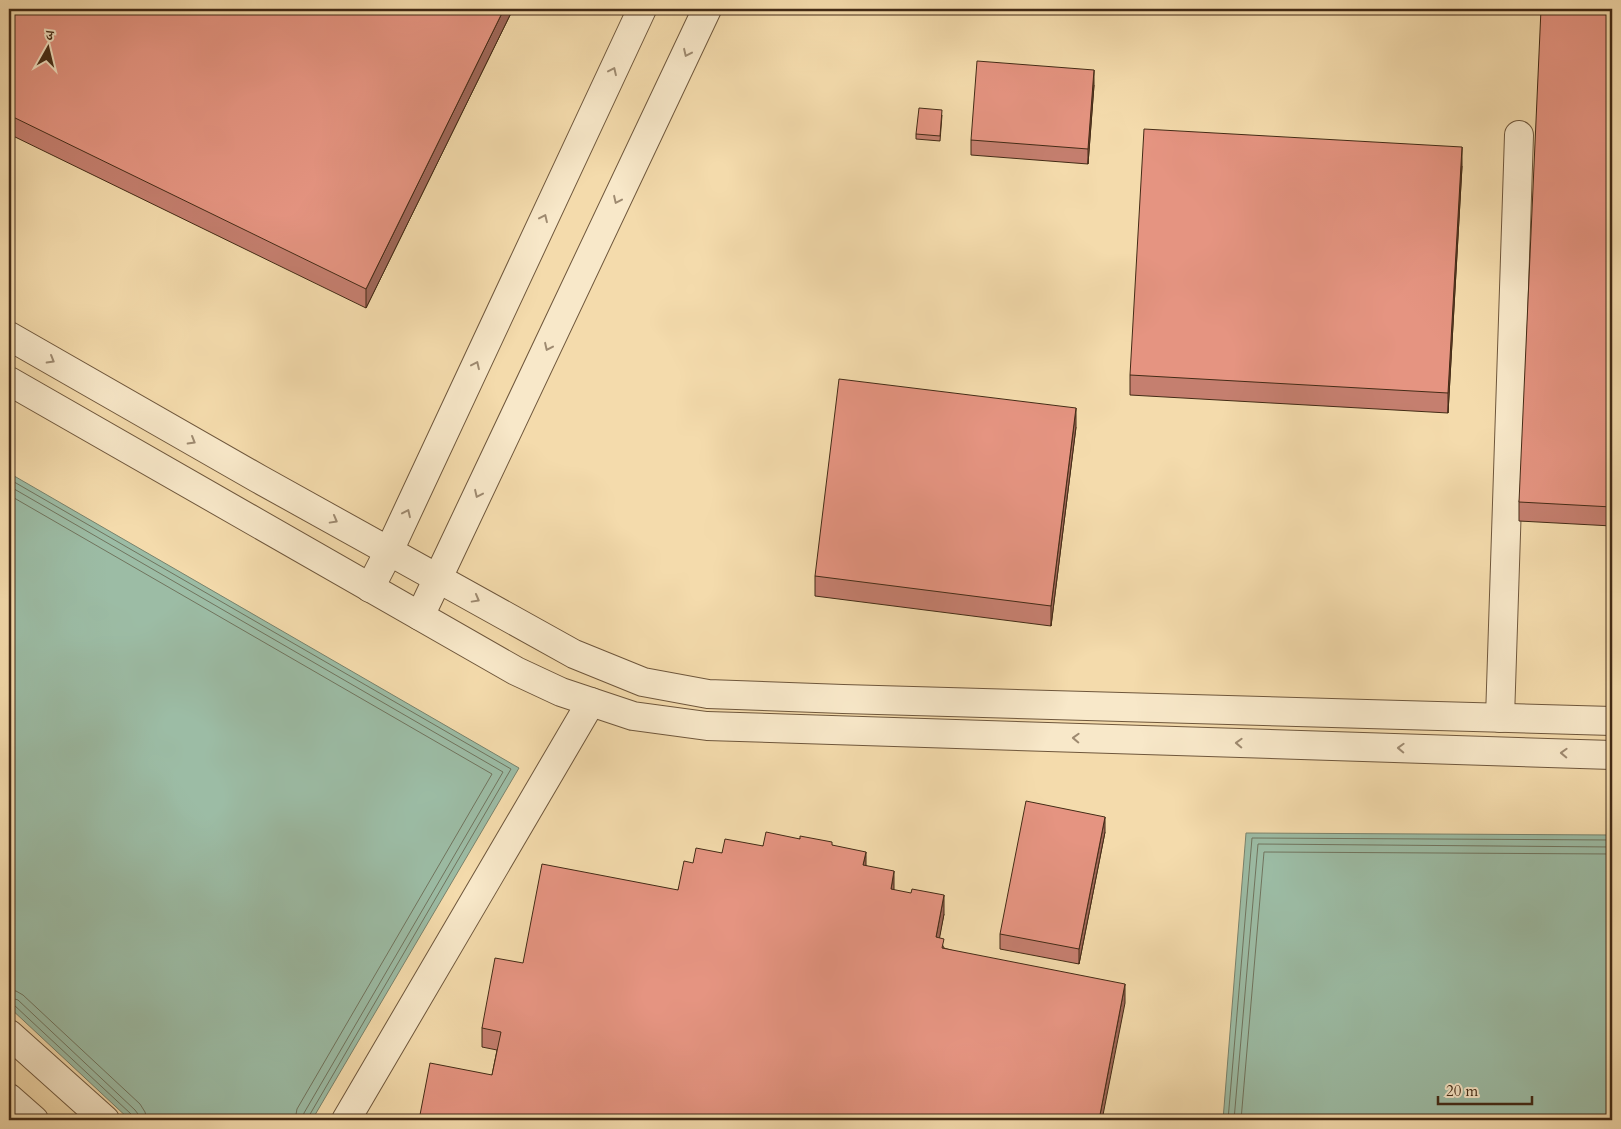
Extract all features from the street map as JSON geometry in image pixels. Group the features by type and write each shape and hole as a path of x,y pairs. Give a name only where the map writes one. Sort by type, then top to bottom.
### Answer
{"street":[{"path":"370,588 642,9"},
{"path":"420,616 707,9"},
{"path":"1500,718 1519,135"},
{"path":"9,336 259,479 574,654 643,682 708,694 1612,721"},
{"path":"9,381 516,671 561,692 633,716 707,726 1612,754"},
{"path":"346,1120 591,702"},
{"path":"9,1034 105,1120"},
{"path":"9,1098 34,1120"}],"water":[{"path":"9,473 519,768 312,1120 130,1120 9,1007"},
{"path":"1246,833 1612,835 1612,1120 1223,1120"}],"building":[{"path":"9,9 504,9 366,289 9,115"},
{"path":"1541,9 1612,9 1612,507 1519,502"},
{"path":"977,61 1094,70 1088,149 971,140"},
{"path":"919,108 942,110 940,136 916,134"},
{"path":"1144,129 1462,147 1448,393 1130,375"},
{"path":"839,379 1076,408 1051,606 815,576"},
{"path":"1026,801 1105,817 1079,949 1000,934"},
{"path":"766,832 800,839 800,836 832,842 832,845 866,852 863,865 894,871 891,889 911,893 912,889 944,895 936,937 944,939 942,948 1125,984 1099,1120 419,1120 430,1063 492,1075 501,1032 482,1028 495,958 523,963 542,864 678,890 684,861 693,863 696,848 722,853 725,839 763,846"}]}
